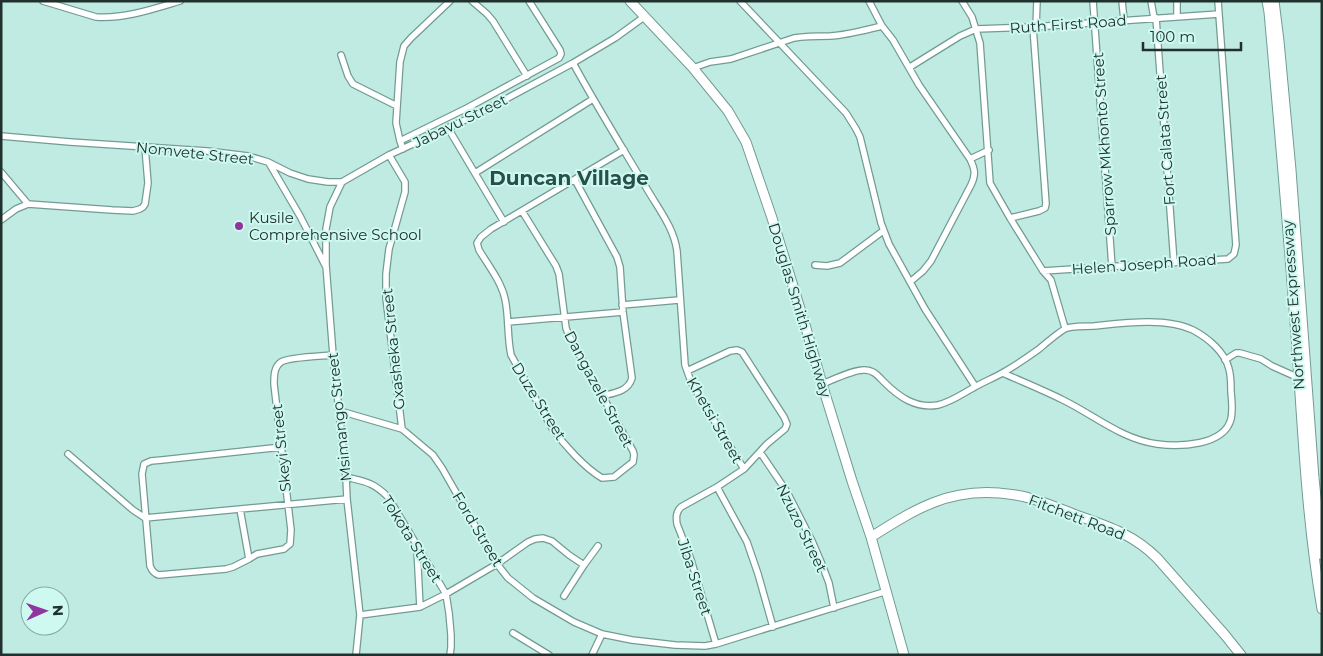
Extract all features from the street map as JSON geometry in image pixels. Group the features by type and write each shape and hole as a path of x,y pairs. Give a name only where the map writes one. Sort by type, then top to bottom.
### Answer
{"main road":[{"name":"Douglas Smith Highway","path":"630,1 693,68 728,111 746,142 871,537 904,649 904,655"},
{"name":"Northwest Expressway","path":"1266,1 1269,12 1289,246 1307,489 1316,576 1322,609"},
{"name":"Northwest Expressway","path":"1274,1 1291,170 1314,478 1322,555"},
{"name":"Fitchett Road","path":"871,537 918,508 959,494 992,492 1029,497 1122,532 1146,548 1157,558 1241,655"}],"street":[{"path":"43,1 105,18 118,17 180,1"},
{"path":"403,149 396,123 400,62 404,46 450,1"},
{"path":"472,1 490,16 527,76"},
{"path":"400,141 467,108 559,58 560,50 529,1"},
{"path":"740,1 846,113 856,129 867,162 883,231 889,244 925,309 975,386"},
{"path":"869,1 882,26 970,159 975,171 972,185 931,261 910,282"},
{"path":"962,1 968,9 980,43 990,183 1043,271 1051,280 1065,328"},
{"path":"1010,218 1039,211 1045,208 1046,204 1035,27 1037,1"},
{"name":"Sparrow Mkhonto Street","path":"1093,1 1112,266"},
{"path":"1122,1 1124,20"},
{"name":"Fort Calata Street","path":"1151,1 1155,18 1174,263"},
{"path":"1177,1 1177,16"},
{"path":"1218,1 1219,14"},
{"name":"Ruth First Road","path":"976,29 1035,27 1219,14"},
{"name":"Helen Joseph Road","path":"1043,271 1228,259 1234,254 1236,245 1219,14"},
{"name":"Jabavu Street","path":"342,182 389,155 476,115 573,63 615,38 644,17"},
{"path":"693,68 710,62 731,59 802,36 832,36 882,26"},
{"path":"910,67 960,36 976,29"},
{"path":"341,55 348,76 353,84 397,106"},
{"name":"Khetsi Street","path":"573,63 672,233 677,251 685,365 702,401 744,469"},
{"path":"475,173 593,99"},
{"path":"448,128 504,222 624,150"},
{"name":"Nomvete Street","path":"1,136 207,151 248,156 268,162 300,216 326,267"},
{"path":"1,220 16,209 28,204 133,211 140,209 145,204 148,183 145,147"},
{"path":"970,159 988,150"},
{"name":"Gxasheka Street","path":"389,155 405,182 405,192 390,249 386,274 386,298 402,429"},
{"path":"268,162 290,173 308,179 342,182"},
{"path":"1,172 28,204"},
{"path":"575,180 617,257 620,267 622,308 632,378 627,388 602,396"},
{"name":"Msimango Street","path":"342,182 332,201 329,213 326,230 326,267 347,499 360,615 356,655"},
{"name":"Dangazele Street","path":"522,211 559,274 568,336 631,446 634,455 633,462 614,478"},
{"name":"Duze Street","path":"504,222 481,237 477,244 502,289 511,355 559,437 588,468 602,478 614,478"},
{"path":"815,265 827,266 840,263 883,231"},
{"path":"508,322 564,317 679,300"},
{"path":"822,384 857,370 870,370 906,400 928,406 943,404 1003,373 1065,328 1155,322 1193,330 1215,346 1226,360 1230,370 1231,418 1226,428 1215,438 1206,442 1156,444 1127,435 1105,425 1063,400 1003,373"},
{"path":"687,371 730,351 737,350 742,352 787,424 785,429 767,444 744,469 717,487 749,547 774,627"},
{"path":"1226,360 1236,353 1240,353 1262,360 1299,378"},
{"name":"Skeyi Street","path":"249,558 258,554 284,549 290,544 291,530 274,384 276,369 279,363 286,360 333,355"},
{"name":"Ford Street","path":"340,411 402,429 433,455 497,564 508,578 533,598 574,622 602,634 656,644 705,646 774,627 887,591"},
{"path":"240,509 249,558 226,569 159,575 154,573 150,566 145,518 142,468 144,464 151,461 282,447"},
{"name":"Nzuzo Street","path":"760,452 787,492 812,541 829,583 834,608"},
{"path":"68,454 133,510 145,518 347,499"},
{"name":"Tokota Street","path":"346,477 379,487 388,497 446,594"},
{"name":"Jiba Street","path":"716,644 691,560 676,518 679,509 717,487"},
{"path":"360,615 420,606 446,594 497,564 528,542 539,538 552,541 584,564"},
{"path":"416,546 420,606"},
{"path":"564,596 598,546"},
{"path":"446,594 451,635 450,655"},
{"path":"512,633 549,655"},
{"path":"592,655 602,634"}],"place":[{"name":"Kusile Comprehensive School","path":"239,226"}],"district":[{"name":"Duncan Village","path":"569,178"}]}
